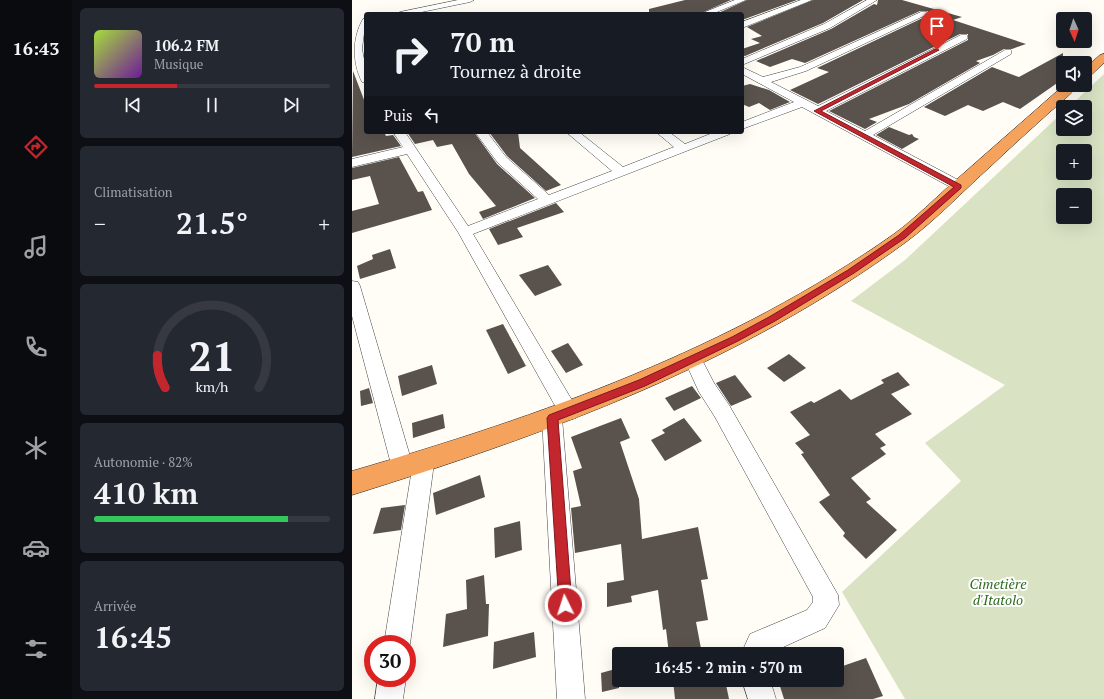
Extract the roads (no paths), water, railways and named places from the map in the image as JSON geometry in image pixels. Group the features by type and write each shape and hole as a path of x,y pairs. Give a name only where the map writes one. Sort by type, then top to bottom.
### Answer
{"highway":[{"path":"1092,68 1104,57"},
{"path":"352,483 413,466 561,415 642,383 772,319 851,272 902,236 1064,92"}],"street":[{"path":"410,12 470,0"},
{"path":"709,12 742,0"},
{"path":"744,24 808,0"},
{"path":"744,61 827,26 854,9 873,0"},
{"path":"762,81 803,69 924,14"},
{"path":"364,23 357,32 353,49 356,60 364,76"},
{"path":"817,111 964,37"},
{"path":"864,136 1008,52"},
{"path":"744,71 959,186"},
{"path":"744,124 802,103"},
{"path":"400,134 465,232 561,415 572,699"},
{"path":"482,134 502,160 547,200"},
{"path":"574,134 621,172"},
{"path":"665,134 684,148"},
{"path":"465,232 721,134"},
{"path":"352,163 411,150"},
{"path":"352,286 413,466 398,635"},
{"path":"693,359 706,387 722,411 825,595 826,605 816,619 759,643 757,647"},
{"path":"389,699 391,687"},
{"path":"758,687 762,699"}],"park label":[{"name":"Cimetière d'Itatolo","path":"998,592"}]}
